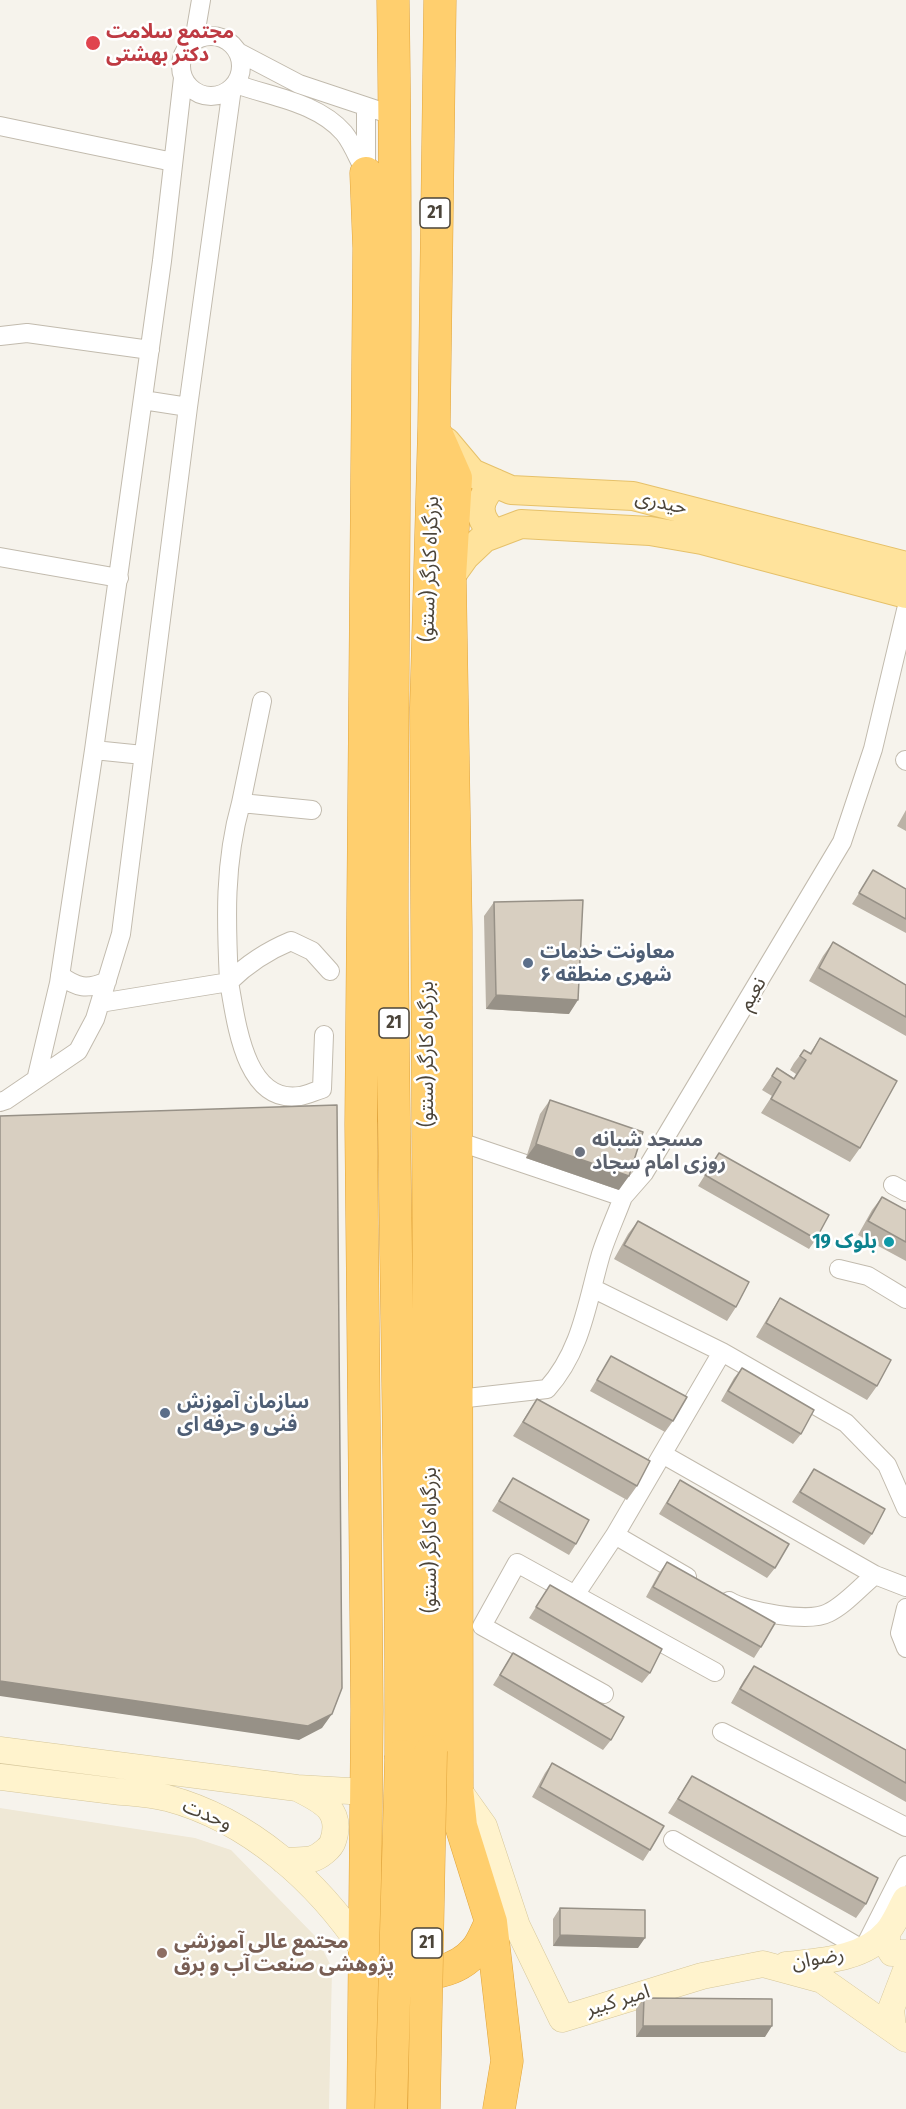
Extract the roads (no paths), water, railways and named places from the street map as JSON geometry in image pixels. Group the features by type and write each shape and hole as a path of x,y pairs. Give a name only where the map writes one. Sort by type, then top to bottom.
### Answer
{"highway":[{"name":"بزرگراه کارگر (سنتو)","path":"391,2109 400,1794 402,1574 392,911 396,290 380,112 393,0"},
{"name":"بزرگراه کارگر (سنتو)","path":"424,2109 431,1573 426,708 434,427 440,0"},
{"path":"363,2109 367,1792 360,1124 369,248 366,173"},
{"path":"434,427 456,477 450,577 457,1142 457,1788 461,1826 491,1922 507,2061 500,2109"},
{"path":"367,1792 376,1782 390,1773 414,1769 435,1772 457,1788"},
{"path":"364,1951 379,1966 403,1973 436,1973 459,1964 476,1951 491,1922"}],"main road":[{"name":"حیدری","path":"434,427 472,473 511,490 633,496 906,566"},
{"path":"495,483 484,494 480,508 484,523 495,534"},
{"name":"حیدری","path":"450,577 465,556 484,538 521,524 650,531 702,540 906,594"},
{"name":"وحدت","path":"0,1750 297,1788 367,1792"},
{"name":"وحدت","path":"0,1777 166,1798 235,1826 284,1861 342,1918 364,1951"},
{"path":"284,1861 314,1859 332,1846 338,1827 332,1812 319,1799 297,1788"},
{"name":"امیر کبیر","path":"457,1788 484,1826 518,1926 562,2019 702,1976 763,1964 822,1980 899,2033"},
{"name":"رضوان","path":"777,1967 842,1958 863,1949 887,1933 906,1899"},
{"path":"887,1933 887,1945 892,1953 906,1953"},
{"path":"899,2033 891,2009 906,1970"}],"street":[{"path":"37,1076 60,975 119,578 173,162 183,78 182,58 194,41 201,0"},
{"path":"194,41 203,37 223,39 238,52 299,84 380,112 366,173"},
{"path":"0,1102 78,1051 95,1019 121,934 188,407 234,86 241,71 238,52"},
{"path":"183,78 195,92 204,96 214,96 234,86 287,99 318,113 344,133 366,173"},
{"path":"0,126 173,162"},
{"path":"0,336 27,333 150,350"},
{"path":"143,400 188,407"},
{"path":"0,557 119,578"},
{"name":"نعیم","path":"458,1399 547,1389 564,1370 587,1313 602,1250 623,1197 644,1173 842,842 873,749 906,610"},
{"path":"262,701 241,803 231,839 226,903 229,982 240,1044 250,1068 273,1093 299,1097 322,1089 324,1035"},
{"path":"94,750 143,755"},
{"path":"241,803 312,810"},
{"path":"100,1003 229,982 244,967 269,950 291,941 312,951 330,971"},
{"path":"60,975 75,987 94,987 107,981"},
{"path":"457,1142 623,1197"},
{"path":"839,1269 868,1276 906,1299"},
{"path":"592,1288 722,1352 846,1423 887,1465 906,1508"},
{"path":"575,1595 664,1455 722,1352"},
{"path":"664,1455 875,1575 906,1587"},
{"path":"615,1535 738,1607 782,1616 827,1614 875,1575"},
{"path":"604,1694 482,1626 517,1563 715,1672"},
{"path":"906,1608 900,1633 906,1648"},
{"path":"722,1732 906,1827"},
{"path":"673,1840 863,1949 906,1864"}],"place":[{"name":"مجتمع سلامت دکتر بهشتی","path":"93,43"},
{"name":"معاونت خدمات شهری منطقه ۶","path":"528,963"},
{"name":"مسجد شبانه روزی امام سجاد","path":"580,1152"},
{"name":"بلوک 19","path":"889,1242"},
{"name":"سازمان آموزش فنی و حرفه ای","path":"165,1413"},
{"name":"مجتمع عالی آموزشی پژوهشی صنعت آب و برق","path":"162,1953"}]}
